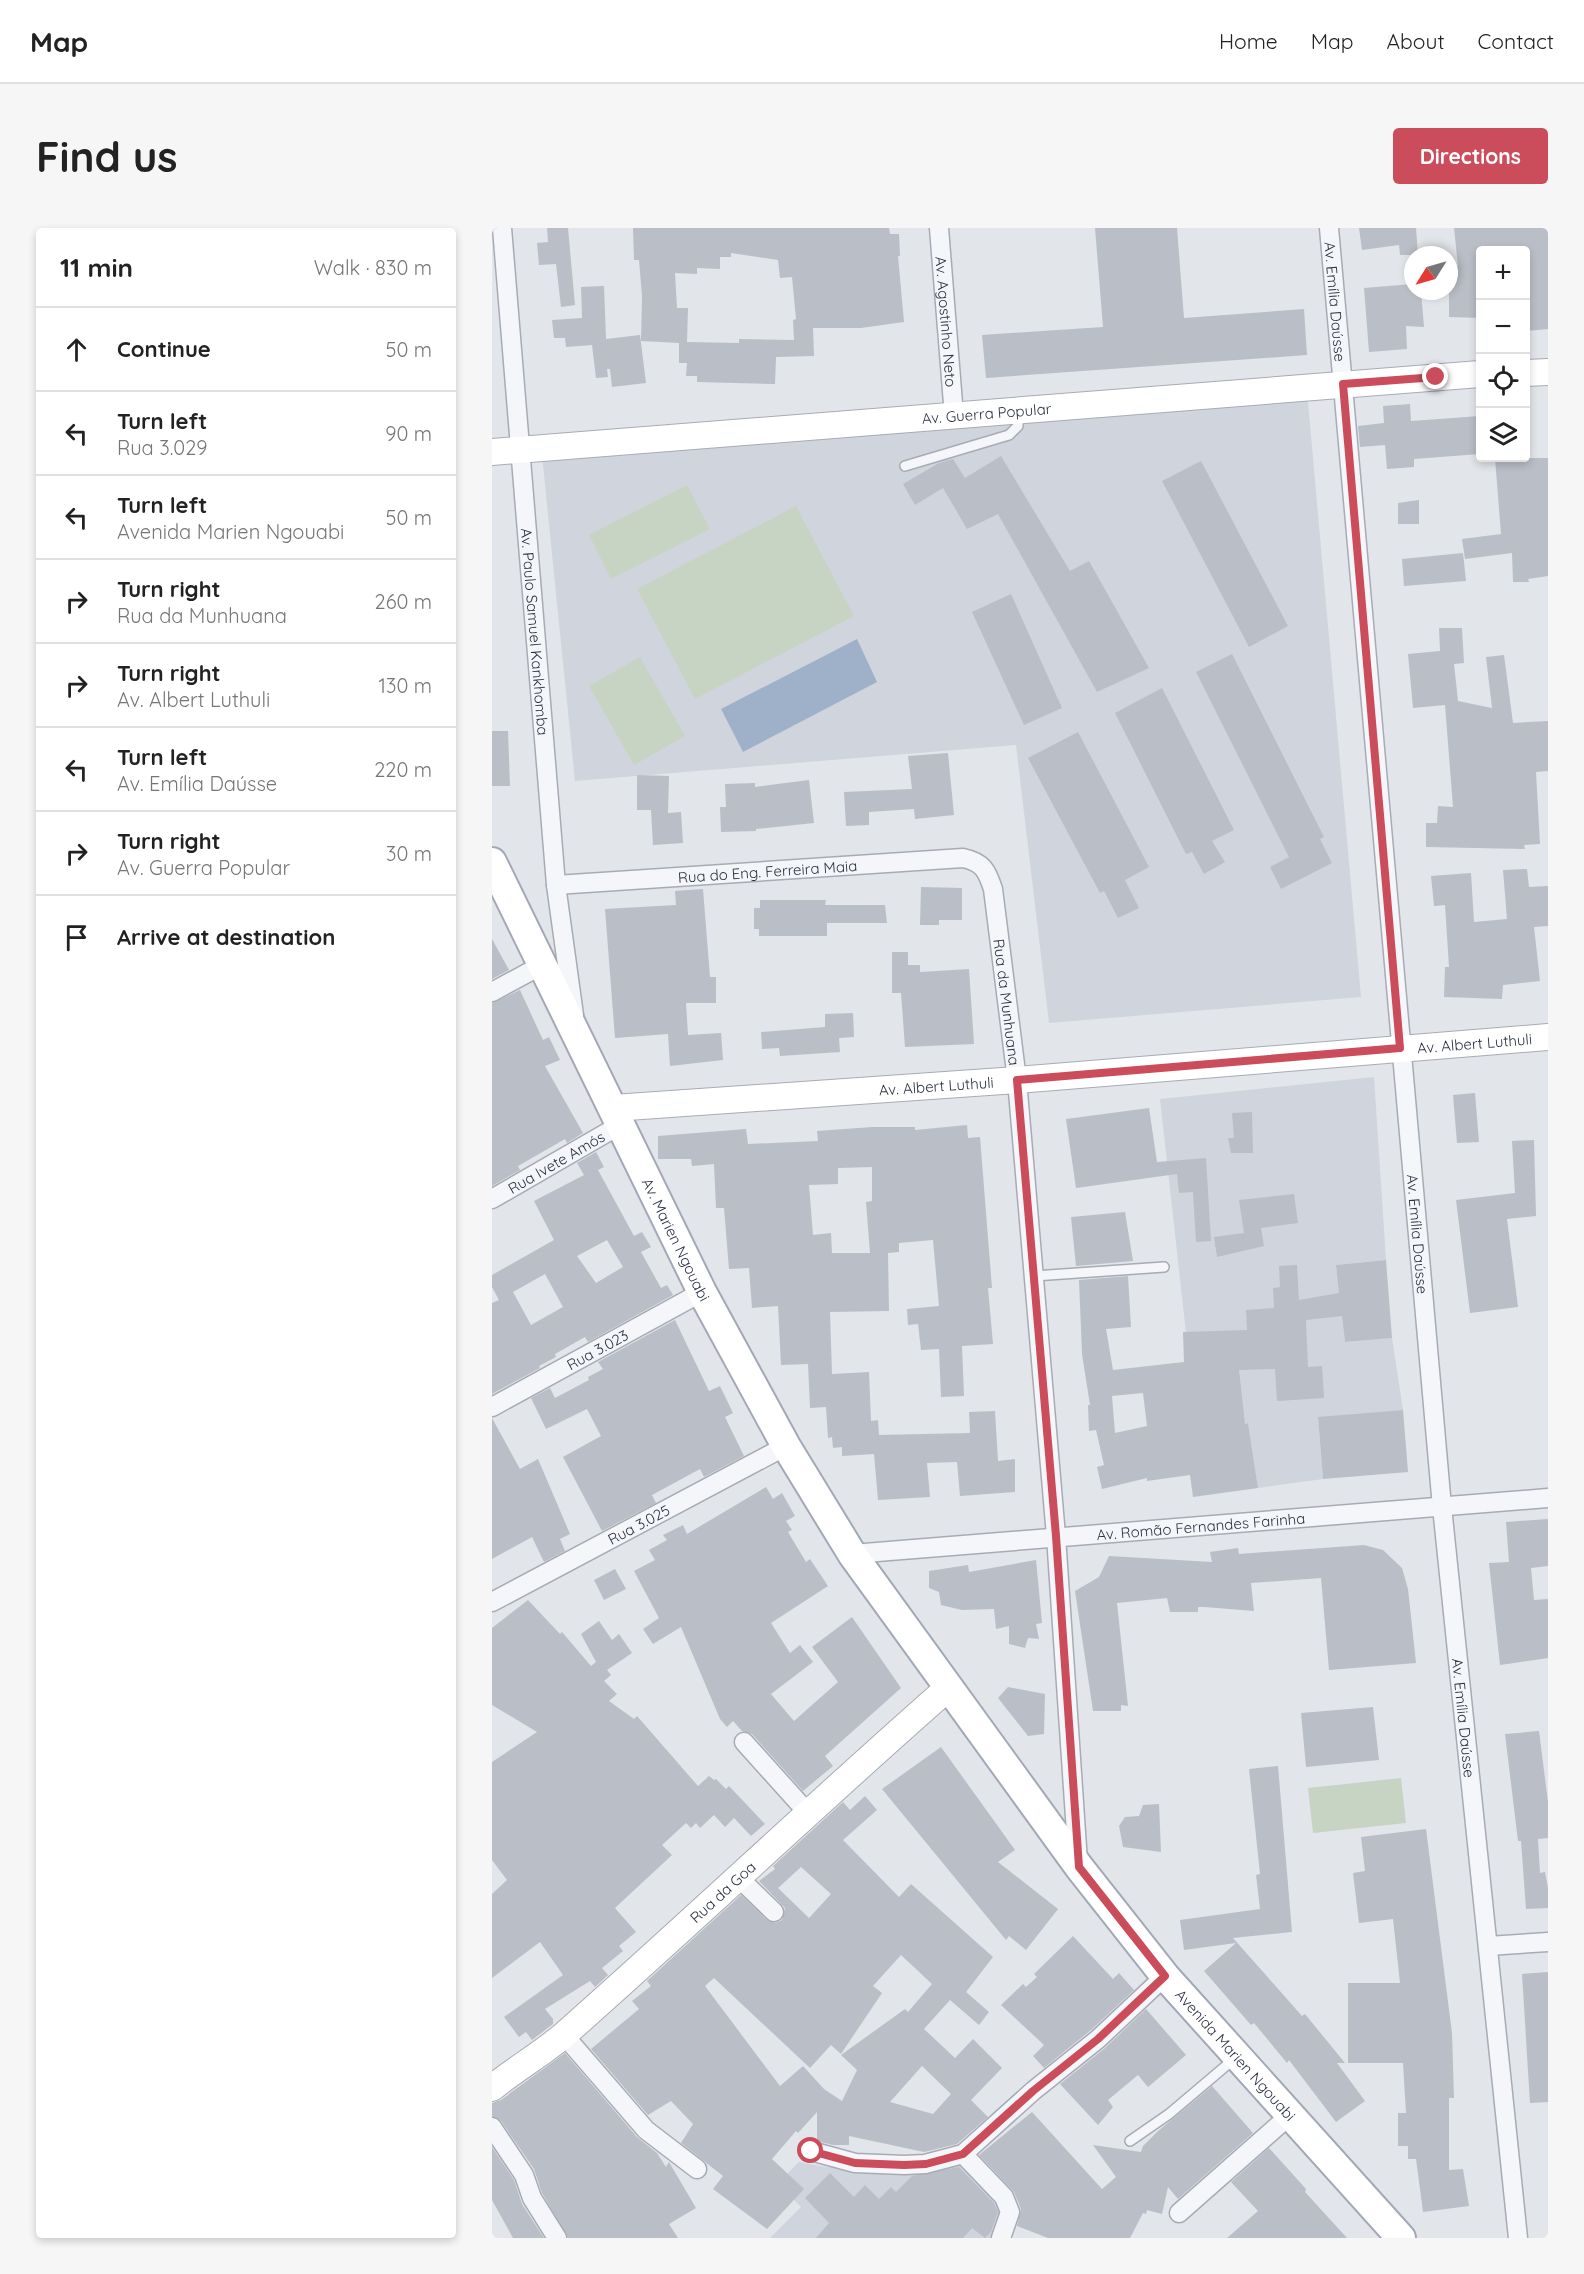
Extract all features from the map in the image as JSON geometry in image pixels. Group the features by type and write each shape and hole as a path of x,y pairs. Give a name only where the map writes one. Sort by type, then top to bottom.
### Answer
{"main road":[{"name":"Av. Marien Ngouabi","path":"492,862 702,1292 786,1446 852,1554 886,1601"},
{"name":"Avenida Marien Ngouabi","path":"886,1601 1079,1867 1165,1976 1401,2238"}],"street":[{"name":"Av. Paulo Samuel Kankhomba","path":"502,228 523,451 556,885 576,1035"},
{"name":"Av. Agostinho Neto","path":"939,228 954,416"},
{"name":"Av. Emília Daússe","path":"1329,228 1442,1507 1518,2238"},
{"path":"1530,373 1548,372"},
{"name":"Av. Guerra Popular","path":"492,452 1476,374"},
{"name":"Rua do Eng. Ferreira Maia","path":"556,885 963,858 978,861"},
{"name":"Rua da Munhuana","path":"978,861 987,871 993,889 1017,1080 1056,1536 1079,1867"},
{"path":"492,992 542,965"},
{"name":"Av. Albert Luthuli","path":"617,1116 1017,1080 1548,1037"},
{"name":"Rua Ivete Amós","path":"492,1199 617,1116"},
{"name":"Rua 3.023","path":"492,1407 702,1292"},
{"name":"Rua 3.025","path":"492,1602 786,1446"},
{"name":"Av. Romão Fernandes Farinha","path":"852,1554 1548,1498"},
{"name":"Rua da Goa","path":"492,2088 564,2035 739,1878 807,1812 948,1688"},
{"path":"744,1742 807,1812"},
{"path":"739,1878 774,1912"},
{"path":"1488,1946 1548,1942"},
{"path":"811,2151 855,2163 904,2165 926,2164 963,2154 1033,2091 1098,2039 1165,1976"},
{"path":"564,2035 646,2130 697,2169"},
{"path":"1179,2213 1289,2116"},
{"path":"492,2127 524,2175 532,2198 557,2238"},
{"path":"963,2154 1004,2197 1010,2212 1001,2238"}],"lane":[{"path":"905,466 1009,435 1018,426 1018,411"},
{"path":"1034,1276 1164,1267"},
{"path":"1130,2141 1169,2114 1236,2057"}],"shaded area":[{"path":"1307,391 1361,997 1049,1023 1016,745 575,781 542,455"},
{"path":"1374,1077 1386,1260 1336,1265 1345,1342 1392,1338 1403,1410 1318,1418 1323,1479 1258,1488 1248,1423 1197,1432 1160,1099"},
{"path":"799,2162 826,2167 963,2162 1010,2217 1004,2238 770,2238 801,2207 778,2183"}],"green space":[{"path":"687,485 710,529 611,579 589,535"},
{"path":"796,506 854,616 695,699 637,589"},
{"path":"640,657 685,736 634,765 589,686"},
{"path":"1401,1778 1406,1823 1313,1833 1308,1788"}],"water":[{"path":"857,639 877,682 743,752 721,709"}],"building":[{"path":"547,228 568,228 575,305 561,307 556,264 539,265 537,243 548,242"},
{"path":"633,228 889,228 890,234 899,234 900,256 898,256 904,322 861,328 813,328 814,356 776,357 775,384 697,382 697,376 686,376 687,363 679,363 679,343 641,341 642,296 639,260 634,260","holes":["731,253 778,260 780,278 792,277 796,319 793,320 794,340 739,339 739,343 687,342 688,308 677,308 675,273 697,274 697,268 720,269 720,257 731,257"]},
{"path":"1095,228 1177,228 1184,318 1304,309 1307,355 986,378 982,335 1103,327"},
{"path":"1359,228 1416,228 1417,246 1404,246 1404,255 1400,255 1399,245 1362,250"},
{"path":"1454,228 1548,228 1548,329 1530,331 1530,246 1476,246 1476,318 1449,317 1449,300 1458,300 1458,246 1456,246"},
{"path":"1404,285 1404,300 1422,300 1424,327 1406,326 1407,349 1369,352 1364,288"},
{"path":"604,286 606,339 640,335 646,383 612,387 610,369 607,369 608,377 596,378 592,345 566,347 565,338 554,338 552,320 582,318 581,287"},
{"path":"1410,404 1411,421 1476,416 1476,454 1414,459 1414,467 1387,469 1385,445 1360,447 1358,426 1384,423 1383,406"},
{"path":"1001,456 1070,571 1089,561 1149,668 1097,692 998,514 967,529 943,488 915,505 903,484 939,463 953,459 965,478"},
{"path":"1530,458 1548,458 1548,576 1528,579 1529,582 1513,582 1512,553 1465,559 1462,539 1501,534 1495,462 1530,462"},
{"path":"1201,461 1288,626 1249,647 1162,481"},
{"path":"1419,500 1419,524 1398,524 1398,503"},
{"path":"1463,553 1466,581 1404,586 1402,559"},
{"path":"1011,594 1062,708 1024,725 972,612"},
{"path":"1439,628 1462,628 1464,663 1454,664 1458,701 1492,708 1486,657 1504,655 1513,723 1548,721 1548,771 1536,772 1540,844 1524,845 1525,849 1426,847 1426,823 1437,823 1438,806 1453,807 1445,705 1413,708 1408,654 1440,651"},
{"path":"1232,654 1324,837 1320,839 1332,863 1281,889 1270,867 1289,857 1196,672"},
{"path":"1162,688 1234,830 1212,841 1225,862 1204,874 1192,852 1186,854 1115,713"},
{"path":"492,731 508,731 510,786 492,786"},
{"path":"1078,732 1149,867 1125,880 1139,908 1118,918 1104,891 1100,893 1028,758"},
{"path":"948,753 954,815 915,819 914,809 869,812 869,825 846,826 844,792 912,789 908,756"},
{"path":"637,775 669,776 668,813 681,812 683,843 653,845 651,810 637,810"},
{"path":"809,780 814,823 756,829 756,831 721,832 720,807 726,807 725,784 755,783 755,787"},
{"path":"1527,869 1529,887 1548,886 1548,926 1534,927 1540,981 1503,985 1502,999 1444,997 1445,967 1449,967 1445,905 1434,906 1431,876 1471,873 1474,922 1507,919 1503,870"},
{"path":"921,887 962,888 962,920 939,920 939,925 920,925"},
{"path":"703,889 710,977 716,977 716,1003 686,1003 688,1035 721,1033 723,1060 670,1066 668,1034 615,1038 605,909 676,905 675,891"},
{"path":"760,900 826,900 825,905 885,905 887,923 827,923 827,936 759,936 759,929 754,929 754,908 760,908"},
{"path":"492,939 509,970 492,979"},
{"path":"892,952 908,952 908,965 920,965 920,972 969,969 974,1044 905,1047 901,993 892,993"},
{"path":"520,990 543,1040 549,1037 560,1060 545,1066 583,1133 567,1143 565,1139 518,1166 520,1170 492,1186 492,1003"},
{"path":"853,1013 854,1037 839,1038 840,1052 780,1056 779,1048 762,1049 761,1032 825,1027 825,1014"},
{"path":"1475,1093 1479,1142 1457,1143 1453,1095"},
{"path":"1149,1108 1157,1162 1206,1158 1211,1241 1196,1242 1193,1192 1179,1193 1177,1174 1076,1188 1066,1119"},
{"path":"1252,1112 1253,1153 1231,1153 1228,1138 1234,1138 1232,1113"},
{"path":"967,1125 968,1138 980,1137 992,1288 988,1288 993,1344 962,1346 964,1396 941,1397 939,1349 921,1350 918,1324 908,1325 907,1309 939,1306 933,1240 899,1243 899,1252 888,1253 889,1311 830,1312 832,1374 869,1372 871,1421 878,1420 879,1435 970,1433 969,1412 995,1411 998,1461 1015,1459 1015,1492 960,1496 957,1462 927,1463 930,1497 878,1500 874,1454 842,1456 842,1447 833,1448 832,1437 828,1438 826,1407 810,1408 808,1364 781,1365 778,1306 752,1308 749,1268 729,1269 724,1208 716,1208 714,1164 692,1166 691,1159 658,1159 658,1136 746,1129 748,1144 818,1141 817,1131 872,1127 915,1127 915,1130","holes":["872,1167 872,1201 866,1202 870,1253 832,1253 831,1233 813,1235 809,1185 838,1184 838,1168"]},
{"path":"1534,1140 1536,1216 1507,1219 1518,1307 1470,1313 1456,1200 1515,1193 1512,1141"},
{"path":"596,1152 604,1167 598,1170 634,1236 642,1232 651,1247 641,1252 661,1288 667,1285 673,1295 588,1342 585,1337 555,1354 556,1357 539,1366 540,1368 492,1394 492,1303 499,1300 492,1287 492,1275 554,1240 534,1201 584,1175 577,1163","holes":["607,1240 623,1267 596,1283 577,1256","545,1274 563,1307 531,1325 513,1292"]},
{"path":"1294,1194 1298,1223 1261,1228 1264,1246 1217,1257 1214,1237 1244,1233 1239,1200"},
{"path":"1125,1212 1133,1261 1076,1266 1071,1217"},
{"path":"1386,1260 1392,1338 1345,1342 1342,1316 1306,1320 1308,1367 1322,1366 1324,1398 1277,1401 1275,1369 1239,1370 1245,1424 1248,1423 1258,1488 1193,1497 1190,1475 1147,1481 1147,1478 1102,1489 1097,1467 1104,1465 1096,1430 1089,1431 1088,1405 1090,1405 1082,1354 1079,1280 1128,1276 1131,1327 1106,1329 1113,1370 1184,1362 1183,1332 1247,1330 1246,1310 1274,1308 1273,1288 1280,1287 1279,1266 1297,1265 1299,1300 1339,1293 1336,1265","holes":["1143,1393 1147,1426 1115,1433 1112,1396"]},
{"path":"675,1320 709,1391 720,1386 733,1413 725,1417 744,1456 704,1477 700,1469 652,1495 656,1503 602,1531 563,1457 601,1436 587,1409 546,1429 531,1398 550,1388 555,1398 589,1380 588,1377 603,1369 598,1362"},
{"path":"1403,1410 1408,1472 1323,1479 1318,1417"},
{"path":"492,1418 520,1469 538,1459 570,1534 560,1539 565,1551 544,1562 532,1537 492,1559"},
{"path":"766,1487 773,1499 782,1493 795,1516 786,1521 792,1530 788,1532 806,1562 810,1559 828,1586 771,1623 790,1653 800,1645 813,1662 771,1694 794,1721 838,1682 812,1647 852,1617 901,1688 825,1756 833,1766 803,1791 752,1734 742,1731 733,1721 727,1727 720,1719 681,1627 653,1644 643,1629 659,1618 634,1571 655,1560 649,1550 667,1540 663,1535 683,1525 687,1534"},
{"path":"1548,1519 1548,1566 1531,1568 1534,1600 1548,1599 1548,1658 1500,1665 1489,1563 1509,1562 1506,1522"},
{"path":"1364,1545 1383,1550 1402,1568 1408,1589 1416,1663 1329,1670 1321,1578 1251,1583 1254,1611 1198,1607 1198,1612 1170,1612 1167,1598 1117,1603 1128,1706 1121,1705 1121,1711 1093,1711 1075,1591 1099,1577 1109,1556 1212,1562 1210,1552 1238,1548 1239,1554"},
{"path":"1036,1560 1042,1623 1036,1624 1039,1639 1028,1638 1025,1648 1009,1644 1009,1626 996,1629 994,1609 962,1610 941,1605 939,1592 929,1588 929,1571 968,1565 969,1572"},
{"path":"615,1569 626,1589 604,1600 594,1580"},
{"path":"528,1600 560,1634 562,1632 591,1666 596,1662 581,1634 599,1621 612,1640 619,1634 632,1653 607,1670 611,1675 604,1681 617,1694 609,1701 634,1719 637,1716 698,1786 709,1776 716,1779 726,1789 729,1786 765,1824 751,1836 734,1818 725,1827 714,1815 700,1828 696,1823 691,1828 686,1823 662,1845 672,1855 615,1908 636,1932 619,1946 623,1951 602,1968 608,1975 595,1987 590,1981 545,2009 553,2019 553,2024 532,2040 526,2032 519,2037 504,2017 563,1975 540,1942 492,1978 492,1894 507,1880 492,1860 492,1762 537,1732 492,1705 492,1628"},
{"path":"1008,1687 1045,1694 1044,1734 1028,1736 998,1698"},
{"path":"1373,1707 1379,1760 1306,1767 1301,1713"},
{"path":"1539,1731 1548,1802 1548,1838 1538,1839 1540,1873 1545,1872 1548,1908 1526,1909 1521,1841 1518,1841 1505,1734"},
{"path":"941,1747 1015,1850 998,1862 1058,1909 1026,1950 1009,1936 1006,1940 882,1789"},
{"path":"1278,1766 1292,1932 1233,1938 1302,2016 1305,2014 1345,2063 1337,2063 1365,2101 1336,2122 1289,2060 1287,2063 1254,2023 1251,2025 1204,1971 1236,1943 1184,1950 1180,1920 1260,1909 1256,1875 1260,1874 1249,1769"},
{"path":"865,1796 877,1810 843,1840 899,1897 911,1884 993,1957 966,1992 989,2012 979,2025 950,2000 924,2029 955,2058 973,2039 1002,2068 971,2100 988,2117 957,2144 924,2152 849,2136 849,2145 833,2145 817,2141 817,2112 798,2133 796,2131 772,2159 804,2189 767,2229 713,2189 723,2176 681,2143 693,2124 671,2101 648,2115 591,2049 639,2009 632,2001 651,1986 647,1981 741,1895 767,1920 776,1923 782,1920 785,1908 759,1881 775,1869 773,1866 843,1802 850,1810","holes":["801,1867 831,1894 809,1918 778,1888","901,1955 932,1984 908,2012 905,2009 841,2055 857,2070 842,2101 824,2089 803,2066 780,2086 705,1986 714,1978 810,2068 831,2045 841,2054 882,1993 873,1986","922,2066 951,2094 933,2114 890,2102"]},
{"path":"1159,1804 1161,1852 1123,1847 1119,1826 1125,1817 1139,1816 1143,1805"},
{"path":"1426,1829 1452,2033 1454,2098 1449,2098 1449,2170 1463,2169 1469,2206 1423,2212 1416,2159 1408,2159 1408,2146 1398,2146 1398,2113 1406,2113 1403,2063 1348,2063 1348,1983 1400,1983 1393,1919 1359,1923 1353,1873 1365,1871 1361,1837"},
{"path":"1073,1936 1113,1979 1119,1973 1134,1990 1091,2030 1044,2068 1033,2056 1044,2045 1001,2005 1023,1984 1026,1987 1037,1977 1034,1974"},
{"path":"1548,1972 1548,2102 1530,2103 1522,1974"},
{"path":"1146,2009 1186,2055 1148,2087 1138,2075 1108,2100 1113,2107 1098,2125 1060,2084 1105,2048"},
{"path":"565,2053 637,2137 657,2153 666,2167 669,2162 696,2208 669,2224 678,2238 568,2238 542,2193 534,2169 501,2121 492,2116 492,2103 501,2100"},
{"path":"1212,2086 1253,2133 1178,2199 1168,2187 1162,2214 1147,2210 1146,2214 1143,2213 1130,2238 1048,2238 1017,2226 1021,2209 1014,2192 979,2155 1032,2112 1102,2189 1116,2177 1093,2145 1141,2152 1143,2146 1157,2132"},
{"path":"492,2147 514,2180 522,2204 544,2238 513,2238 492,2200"},
{"path":"1269,2148 1347,2238 1227,2238 1258,2211 1231,2182"},
{"path":"959,2167 994,2203 998,2212 991,2232 985,2238 972,2228 963,2238 816,2238 829,2223 805,2198 830,2173 854,2197 865,2185 879,2199 891,2187 896,2192 912,2176"}],"route":[{"path":"811,2151 855,2163 904,2165 926,2164 963,2154 1033,2091 1098,2039 1165,1976 1079,1867 1071,1779 1056,1536 1017,1080 1400,1048 1343,384 1436,377"}]}
